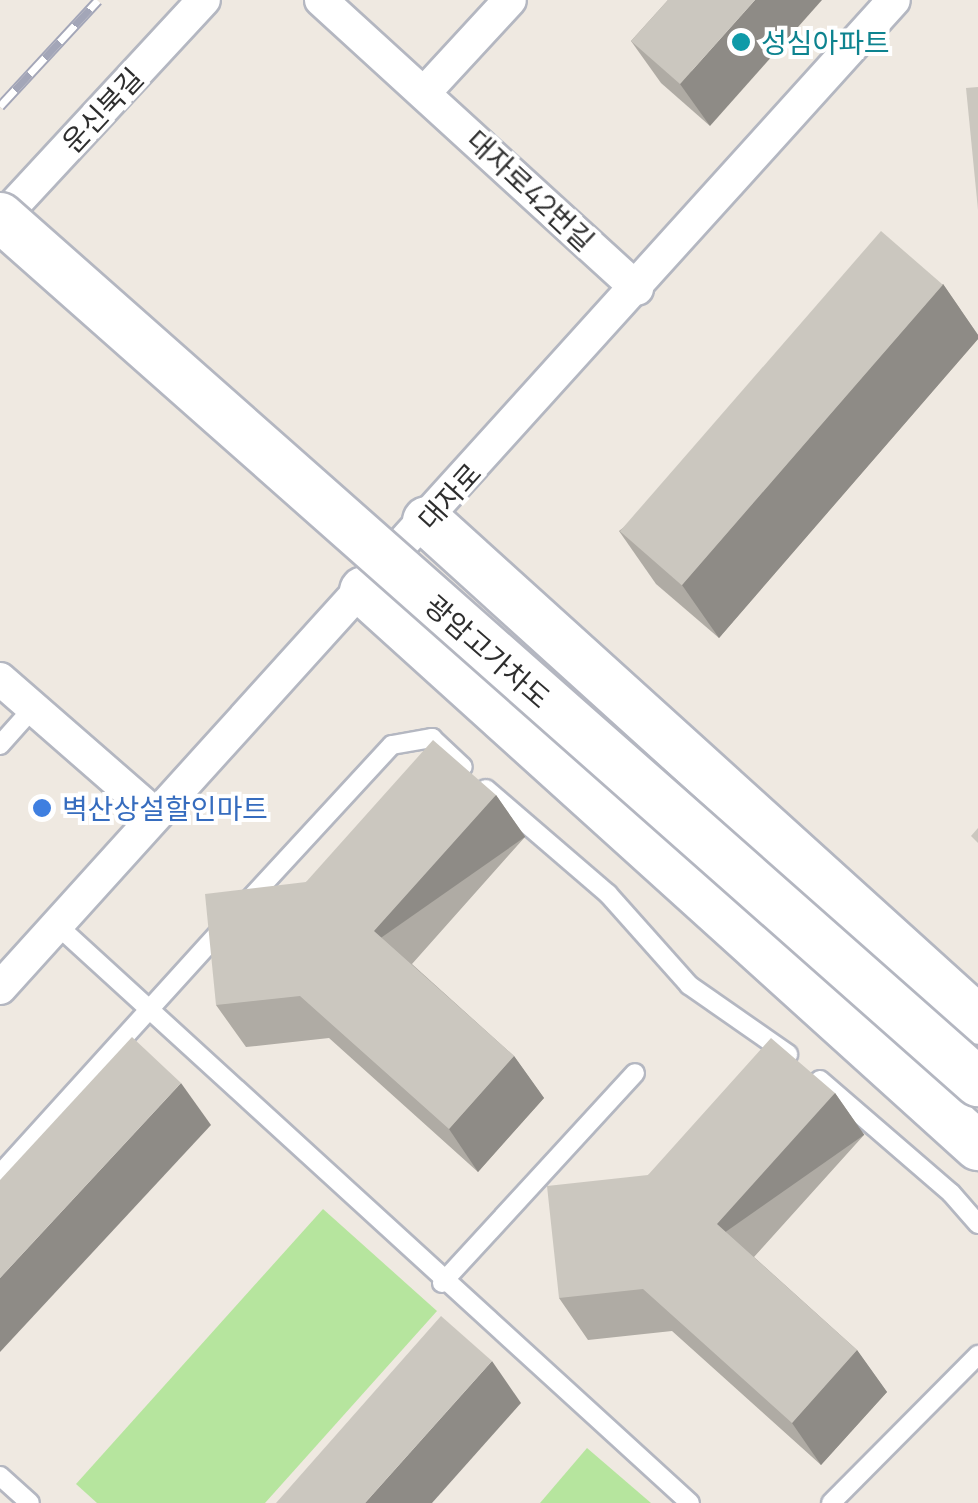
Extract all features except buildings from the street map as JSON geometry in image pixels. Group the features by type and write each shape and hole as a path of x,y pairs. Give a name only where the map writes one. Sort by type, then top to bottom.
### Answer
{"street":[{"name":"운신북길","path":"0,219 204,0"},
{"name":"대자로42번길","path":"321,0 637,288"},
{"path":"425,92 510,0"},
{"name":"대자로","path":"0,988 154,814 364,591 894,0"},
{"name":"광암고가차도","path":"0,219 978,1082"},
{"path":"427,521 978,1020"},
{"path":"364,591 978,1146"},
{"path":"0,679 154,814"}],"lane":[{"path":"0,745 33,708"},
{"path":"0,1174 392,745 432,738 608,894 689,985 791,1056 950,1192 978,1224"},
{"path":"57,925 442,1283 690,1503"},
{"path":"442,1283 635,1073"},
{"path":"831,1503 978,1355"},
{"path":"0,1476 30,1503"}],"green space":[{"path":"323,1209 437,1311 265,1503 97,1503 76,1484"},
{"path":"587,1448 651,1503 540,1503"}],"railway":[{"path":"0,106 98,0"}],"place":[{"name":"성심아파트","path":"741,42"},
{"name":"벽산상설할인마트","path":"42,808"}]}
